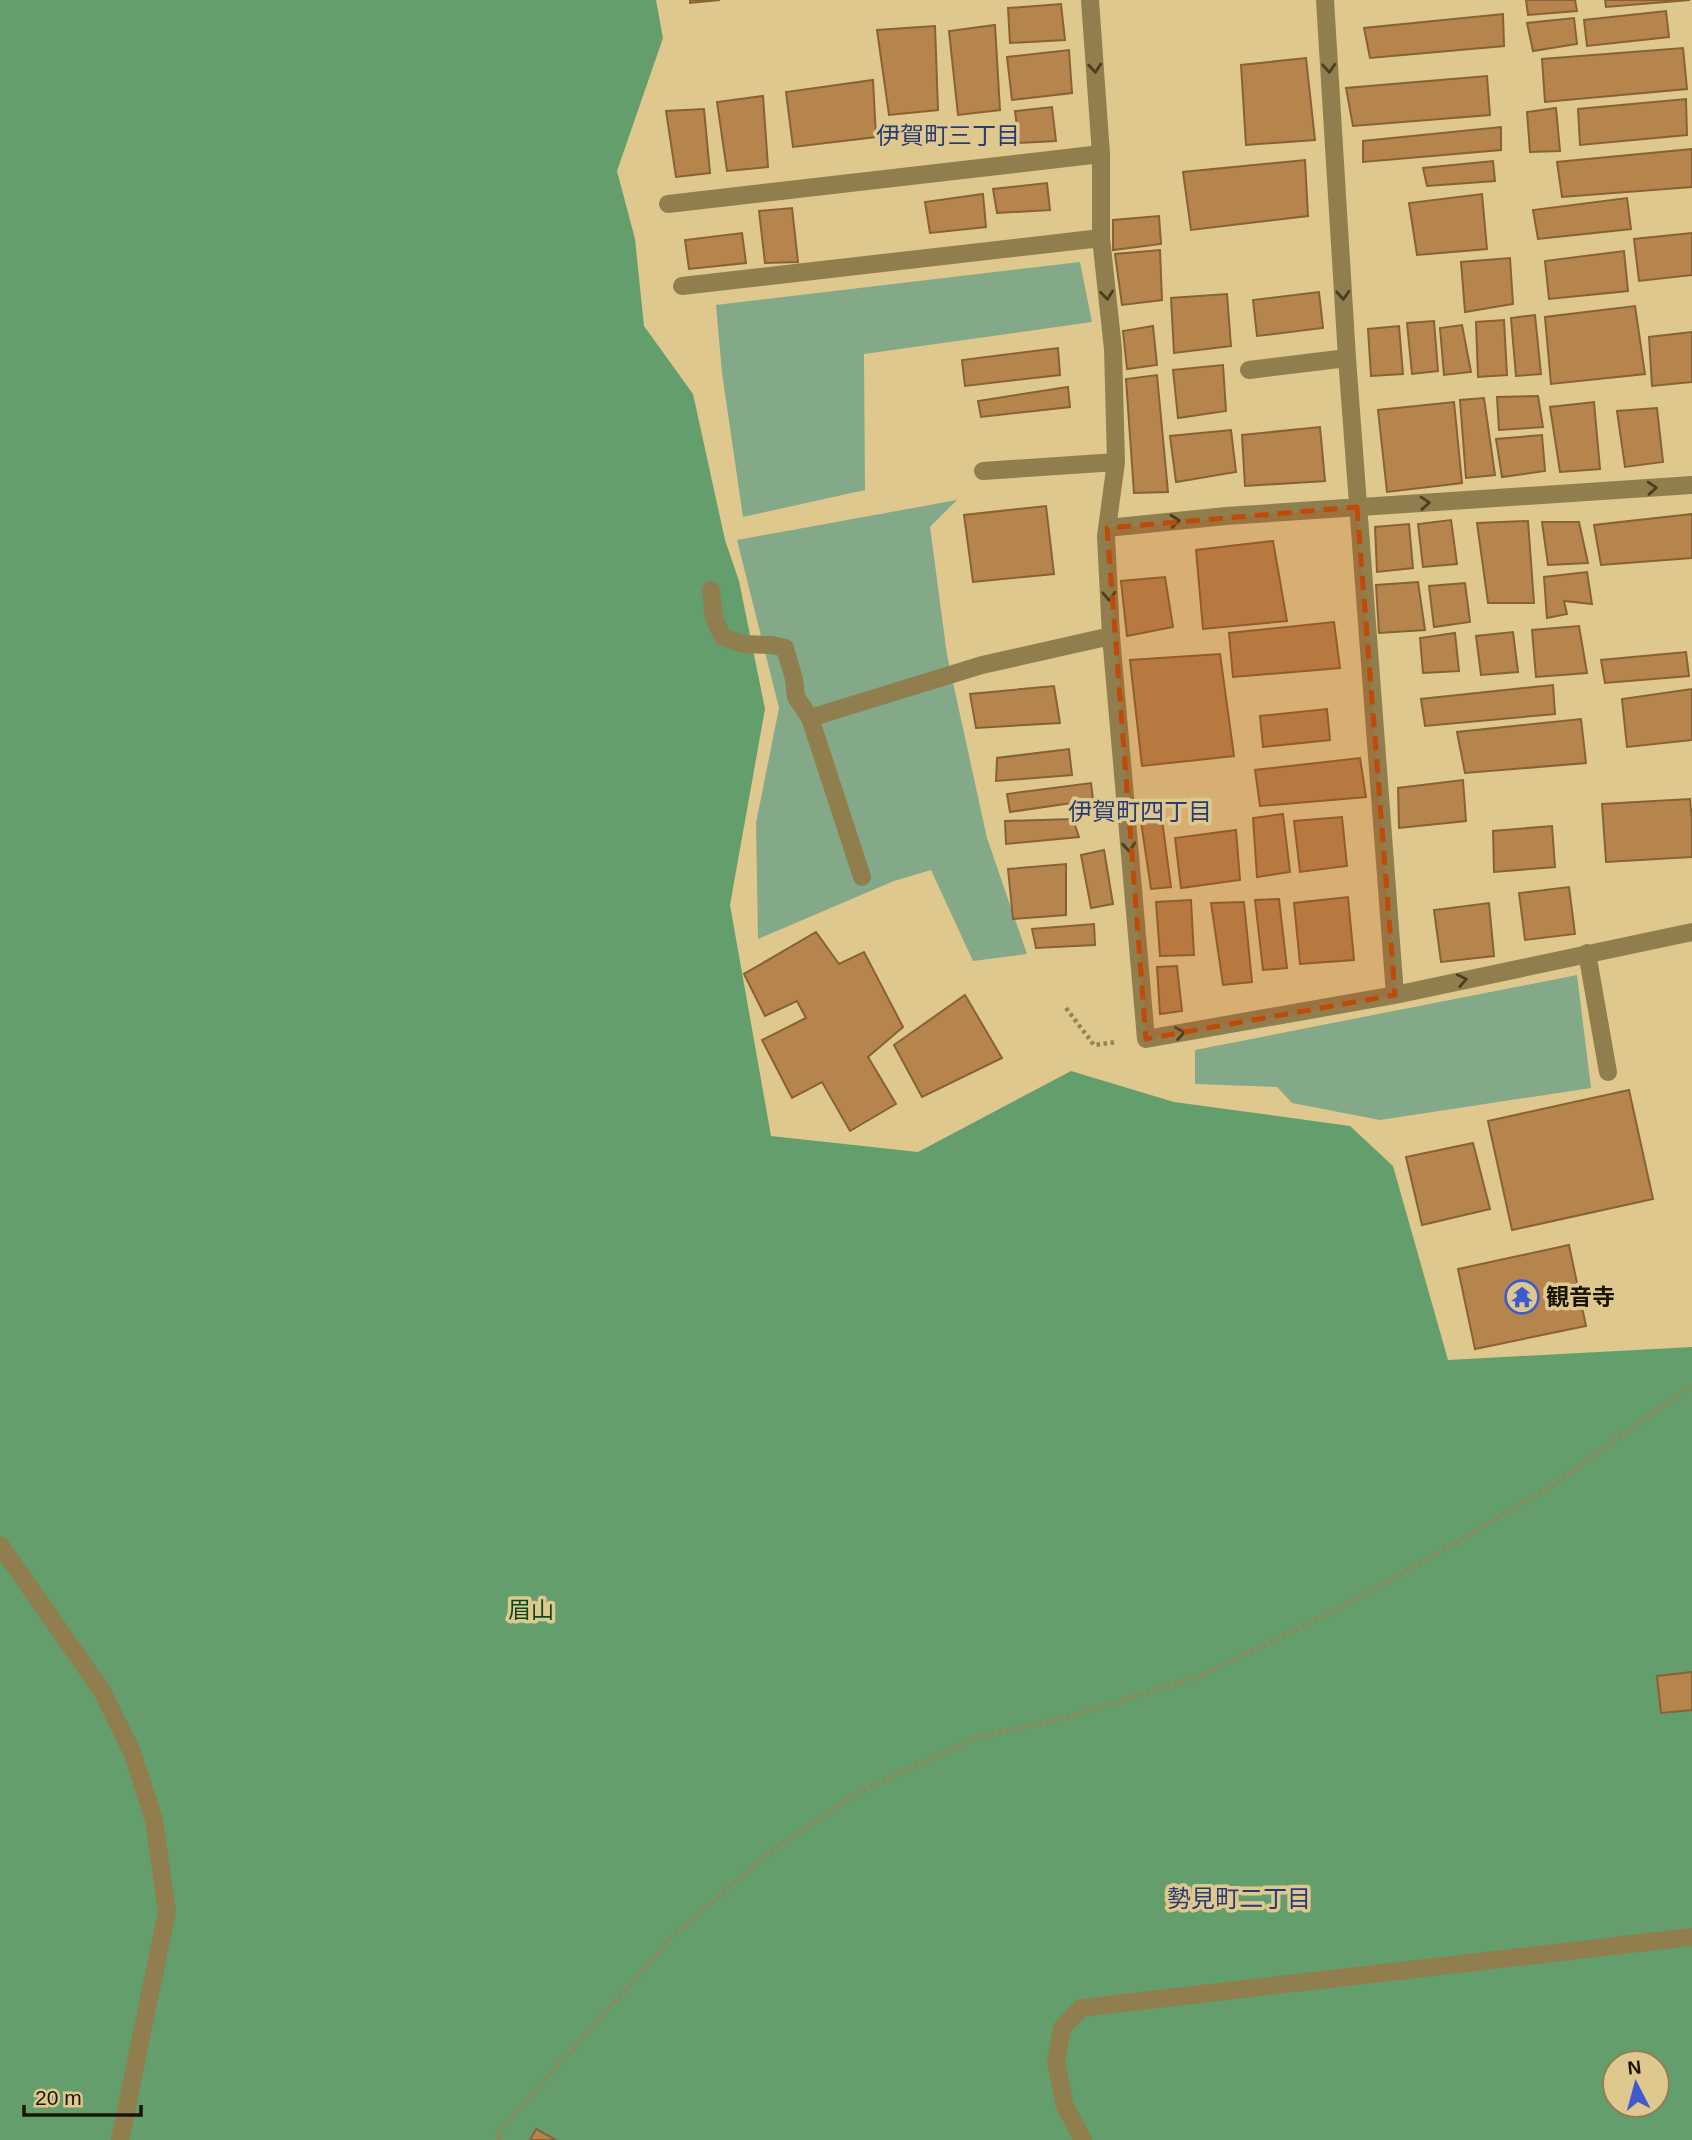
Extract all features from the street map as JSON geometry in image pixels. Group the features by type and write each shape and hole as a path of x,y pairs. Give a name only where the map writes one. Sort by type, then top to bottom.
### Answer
{"street":[{"path":"1090,0 1101,154 1101,238 1113,349 1116,463 1106,536 1111,636 1146,1039 1395,995 1692,932"},
{"path":"1325,0 1357,508 1395,995"},
{"path":"668,204 1101,154"},
{"path":"682,286 1101,238"},
{"path":"1249,370 1347,358"},
{"path":"983,471 1116,463"},
{"path":"1107,528 1226,516 1692,485"},
{"path":"712,590 714,618 723,637 743,644 785,648 796,697 810,718 862,877"},
{"path":"810,718 982,665 1111,636"},
{"path":"1587,953 1608,1072"},
{"path":"0,1545 102,1691 132,1752 154,1820 167,1911 120,2140"},
{"path":"1083,2140 1065,2106 1056,2062 1062,2028 1081,2008 1692,1937"}],"path":[{"path":"1066,1007 1094,1045 1146,1039"},
{"path":"499,2140 498,2133 673,1936 765,1856 855,1794 978,1737 1069,1717 1197,1677 1325,1616 1548,1488 1692,1385"}],"highlighted area":[{"path":"1357,507 1395,995 1146,1039 1107,528"}],"green space":[{"name":"眉山","path":"0,0 656,0 663,38 617,171 635,239 644,326 693,394 725,540 739,581 765,709 730,905 771,1136 918,1152 1071,1071 1174,1102 1350,1126 1393,1166 1448,1360 1692,1347 1692,2140 0,2140"},
{"path":"1080,262 1092,322 864,354 865,490 743,517 722,373 716,305"},
{"path":"957,500 930,527 947,655 987,838 1027,954 973,961 931,870 894,881 758,939 756,823 779,708 737,540"},
{"path":"1577,975 1591,1088 1380,1120 1292,1103 1277,1087 1195,1084 1195,1050"}],"building":[{"path":"690,0 720,0 690,3"},
{"path":"1526,0 1575,0 1577,11 1528,15"},
{"path":"1605,0 1690,0 1606,7"},
{"path":"1061,4 1065,40 1010,43 1008,8"},
{"path":"1666,11 1669,37 1587,46 1584,20"},
{"path":"1503,14 1504,46 1370,58 1364,28"},
{"path":"1574,18 1577,44 1533,51 1527,23"},
{"path":"995,25 1000,110 958,115 949,31"},
{"path":"935,26 938,110 889,115 877,30"},
{"path":"1683,48 1687,89 1545,102 1542,59"},
{"path":"1069,50 1072,93 1012,100 1007,57"},
{"path":"1306,58 1315,140 1246,145 1241,65"},
{"path":"1487,76 1490,115 1353,126 1346,88"},
{"path":"873,80 876,137 793,147 786,92"},
{"path":"763,96 768,167 727,171 717,102"},
{"path":"1686,99 1687,135 1580,145 1578,109"},
{"path":"1052,107 1056,141 1019,143 1015,111"},
{"path":"1556,108 1560,151 1530,152 1527,112"},
{"path":"704,109 710,173 676,177 666,111"},
{"path":"1501,127 1501,150 1363,162 1363,141"},
{"path":"1692,149 1692,187 1562,197 1557,162"},
{"path":"1305,160 1308,216 1191,230 1183,172"},
{"path":"1493,161 1495,181 1427,186 1423,168"},
{"path":"1047,183 1050,210 997,213 993,189"},
{"path":"983,194 986,227 930,233 925,202"},
{"path":"1482,194 1487,249 1417,255 1409,203"},
{"path":"1627,198 1631,229 1538,239 1533,210"},
{"path":"792,208 798,262 765,263 759,211"},
{"path":"1159,216 1161,244 1113,250 1113,220"},
{"path":"742,233 746,263 689,269 685,240"},
{"path":"1692,233 1692,275 1639,281 1634,239"},
{"path":"1160,250 1162,300 1122,305 1115,254"},
{"path":"1624,251 1628,291 1549,299 1545,261"},
{"path":"1510,258 1513,304 1465,312 1461,262"},
{"path":"1319,292 1323,328 1257,336 1253,300"},
{"path":"1227,294 1231,346 1174,353 1171,298"},
{"path":"1635,306 1645,374 1551,384 1545,317"},
{"path":"1535,315 1541,374 1516,376 1511,318"},
{"path":"1504,320 1507,375 1478,377 1476,322"},
{"path":"1434,321 1438,371 1412,374 1407,323"},
{"path":"1462,325 1471,372 1444,375 1440,328"},
{"path":"1153,326 1157,365 1127,369 1123,331"},
{"path":"1399,326 1403,374 1371,376 1368,329"},
{"path":"1692,332 1692,382 1652,386 1649,337"},
{"path":"1058,348 1060,375 965,386 962,360"},
{"path":"1223,365 1226,411 1178,418 1173,370"},
{"path":"1157,375 1168,492 1134,493 1126,379"},
{"path":"1068,387 1070,407 981,417 978,401"},
{"path":"1538,396 1543,427 1499,430 1497,397"},
{"path":"1484,398 1495,475 1466,478 1460,400"},
{"path":"1454,402 1462,483 1387,492 1378,410"},
{"path":"1594,402 1600,469 1560,472 1550,407"},
{"path":"1657,408 1663,462 1625,467 1617,411"},
{"path":"1320,427 1325,481 1245,486 1242,435"},
{"path":"1231,430 1236,472 1176,482 1170,436"},
{"path":"1542,435 1545,471 1502,477 1496,439"},
{"path":"1046,506 1054,574 973,582 964,515"},
{"path":"1692,514 1692,558 1601,565 1594,525"},
{"path":"1451,520 1457,564 1423,567 1418,524"},
{"path":"1528,521 1534,603 1488,603 1477,523"},
{"path":"1542,522 1579,522 1588,563 1548,565"},
{"path":"1409,524 1413,568 1377,572 1375,527"},
{"path":"1273,541 1287,621 1203,629 1196,550"},
{"path":"1587,572 1592,604 1564,601 1567,614 1547,618 1544,577"},
{"path":"1165,577 1173,627 1127,636 1121,581"},
{"path":"1418,582 1425,630 1379,633 1376,585"},
{"path":"1465,583 1470,622 1434,627 1429,586"},
{"path":"1334,622 1340,668 1233,677 1229,633"},
{"path":"1579,626 1587,673 1536,677 1532,630"},
{"path":"1513,632 1518,672 1481,675 1476,636"},
{"path":"1455,633 1459,671 1423,673 1420,638"},
{"path":"1686,652 1689,676 1605,683 1601,660"},
{"path":"1220,654 1234,756 1142,766 1130,660"},
{"path":"1553,685 1555,714 1425,726 1421,699"},
{"path":"1054,686 1060,723 976,728 970,694"},
{"path":"1692,689 1692,740 1627,747 1622,699"},
{"path":"1327,709 1330,740 1263,747 1260,716"},
{"path":"1581,719 1586,763 1465,773 1457,732"},
{"path":"1069,749 1072,775 996,781 997,758"},
{"path":"1360,758 1366,797 1260,806 1255,770"},
{"path":"1463,780 1466,821 1399,828 1398,788"},
{"path":"1091,783 1093,800 1010,812 1007,794"},
{"path":"1690,799 1692,857 1606,862 1602,804"},
{"path":"1283,814 1290,872 1257,877 1253,818"},
{"path":"1342,817 1347,866 1300,872 1294,821"},
{"path":"1073,819 1079,837 1006,844 1005,821"},
{"path":"1162,820 1171,887 1151,889 1141,822"},
{"path":"1552,826 1555,867 1494,872 1493,831"},
{"path":"1236,830 1240,880 1181,888 1175,838"},
{"path":"1104,850 1113,904 1091,908 1081,855"},
{"path":"1066,864 1066,915 1013,919 1008,869"},
{"path":"1569,887 1575,934 1525,940 1519,893"},
{"path":"1348,897 1354,960 1300,964 1294,903"},
{"path":"1279,899 1287,968 1263,970 1255,900"},
{"path":"1191,900 1194,955 1160,956 1156,902"},
{"path":"1244,902 1252,982 1223,985 1211,903"},
{"path":"1489,903 1494,956 1441,962 1434,910"},
{"path":"1094,924 1095,945 1036,948 1032,929"},
{"path":"816,932 839,964 864,952 903,1027 868,1057 896,1104 850,1131 822,1082 792,1098 762,1040 806,1018 797,1001 765,1016 744,974"},
{"path":"1177,966 1182,1011 1160,1014 1157,967"},
{"path":"965,995 1002,1058 922,1097 894,1045"},
{"path":"1629,1090 1653,1199 1512,1230 1488,1121"},
{"path":"1473,1143 1490,1209 1422,1225 1406,1157"},
{"name":"観音寺","path":"1569,1245 1586,1326 1475,1349 1458,1269"},
{"path":"1692,1672 1692,1710 1661,1713 1657,1676"},
{"path":"536,2129 556,2140 530,2140"}],"place":[{"name":"観音寺","path":"1522,1297"}],"district":[{"name":"伊賀町三丁目","path":"948,136"},
{"name":"伊賀町四丁目","path":"1140,812"},
{"name":"勢見町二丁目","path":"1239,1899"}]}
